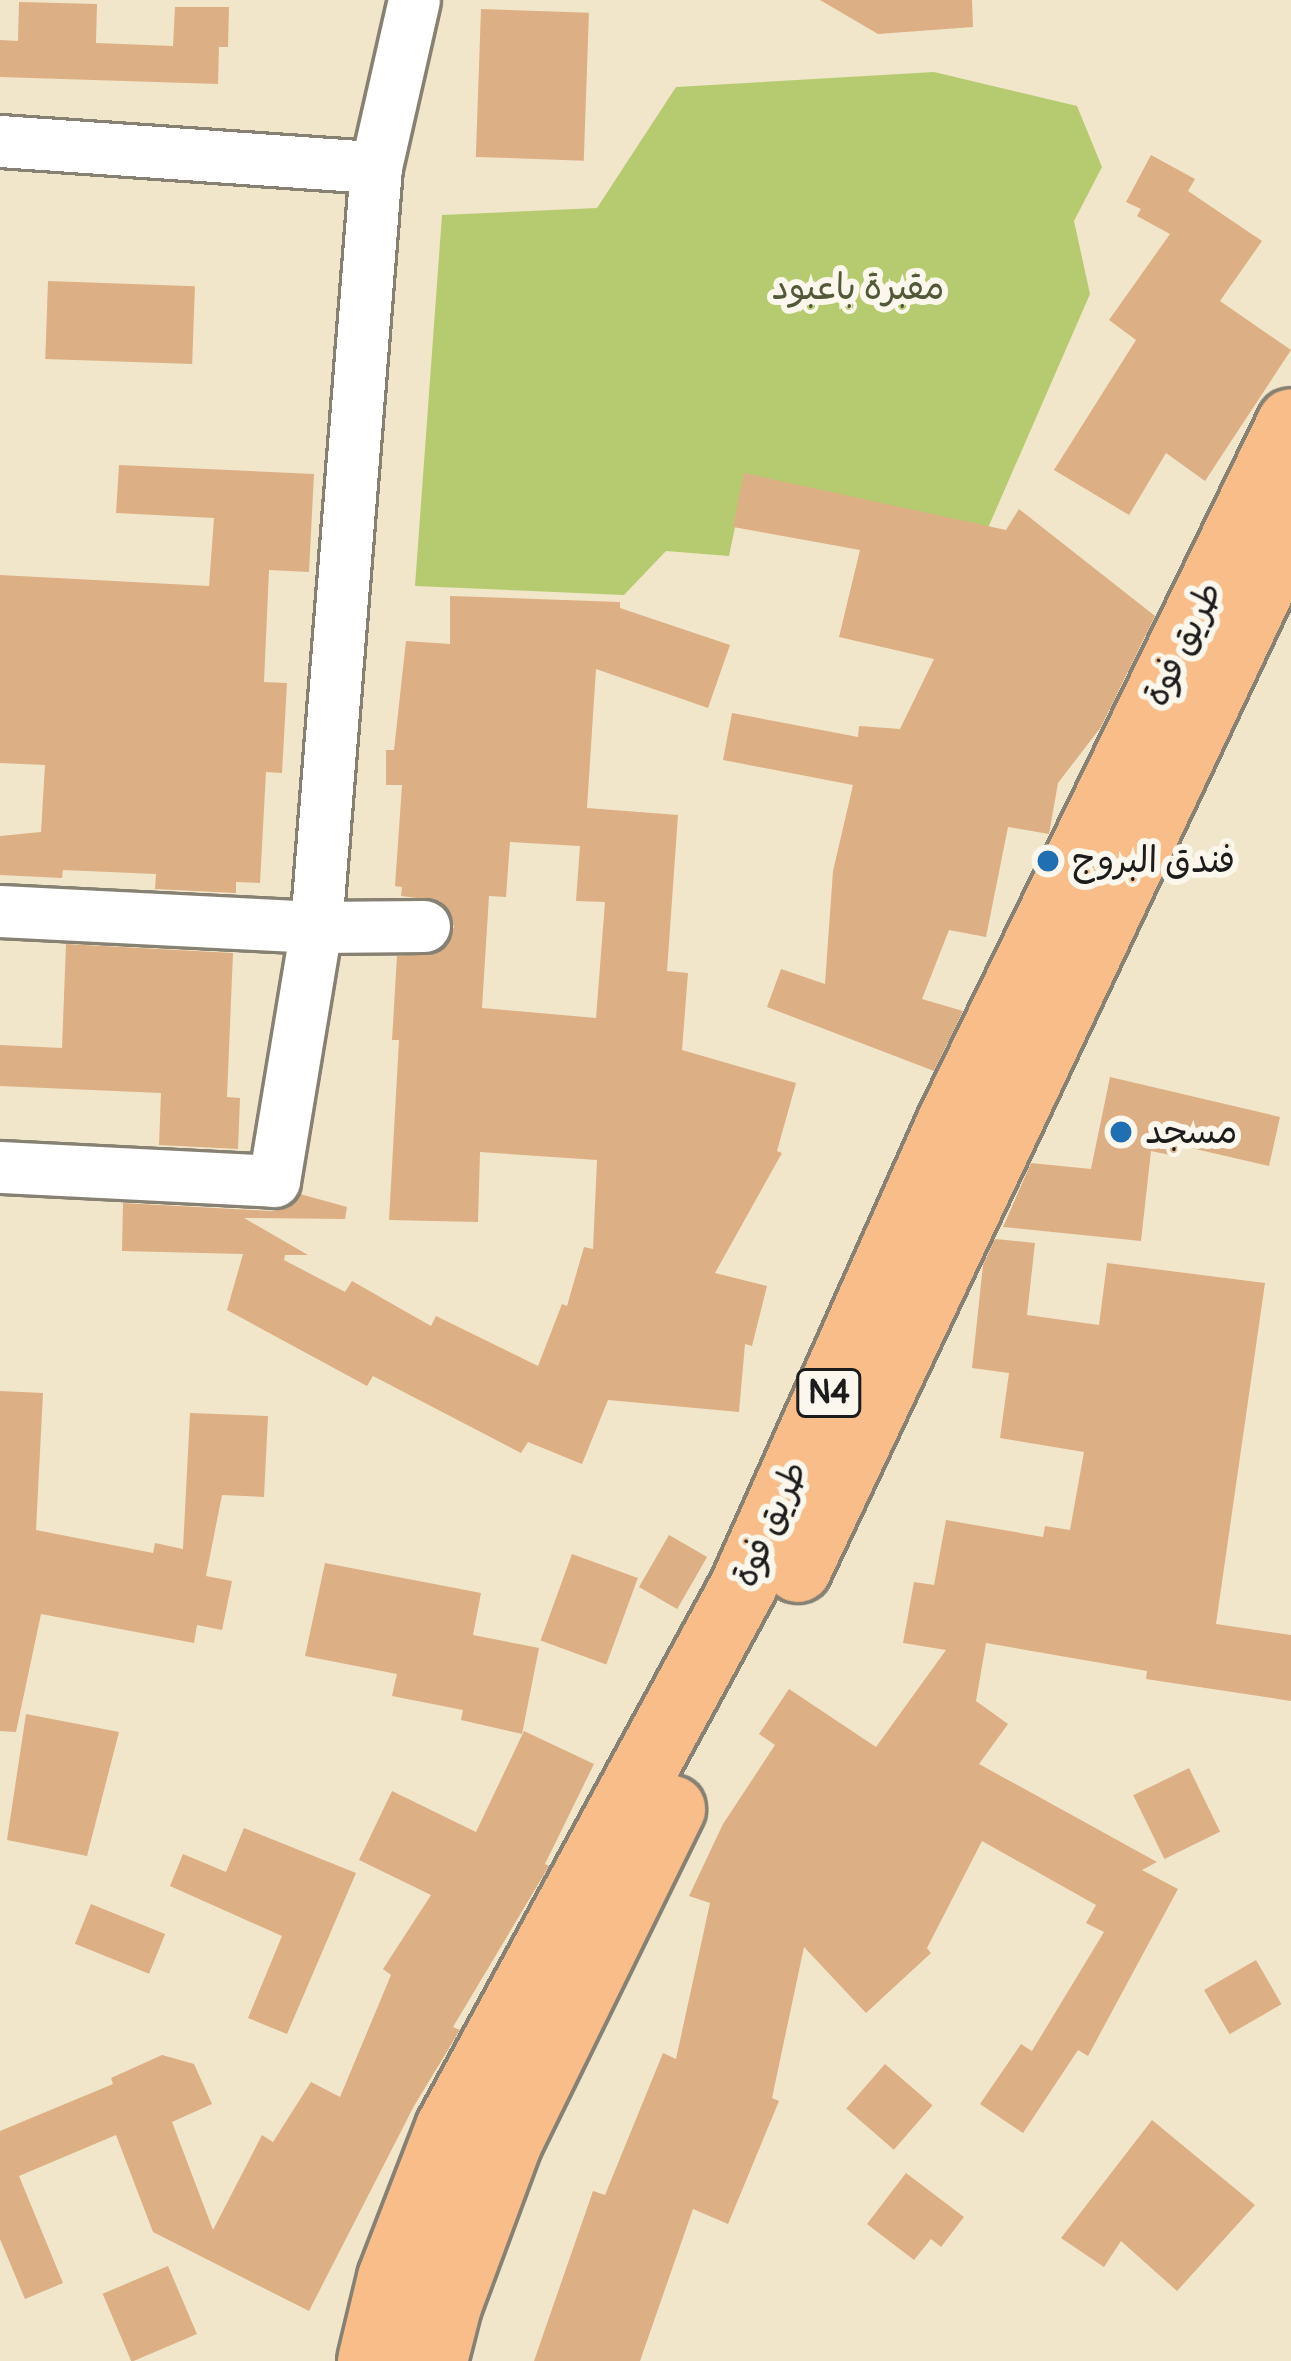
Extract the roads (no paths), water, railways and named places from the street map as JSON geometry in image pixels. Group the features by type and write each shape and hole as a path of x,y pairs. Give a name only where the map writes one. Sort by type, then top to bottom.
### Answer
{"highway":[{"name":"طريق فوة","path":"434,2361 479,2135 742,1587 951,1121 1291,422"},
{"name":"طريق فوة","path":"370,2361 391,2278 637,1874 789,1589 1291,525"}],"street":[{"path":"0,1168 274,1180 316,927 376,167 414,0"},
{"path":"0,141 376,167"},
{"path":"0,911 316,927 424,926"}],"place":[{"name":"فندق البروج","path":"1048,861"},
{"name":"مسجد","path":"1121,1132"}],"park label":[{"name":"مقبرة باعبود","path":"858,288"}]}
